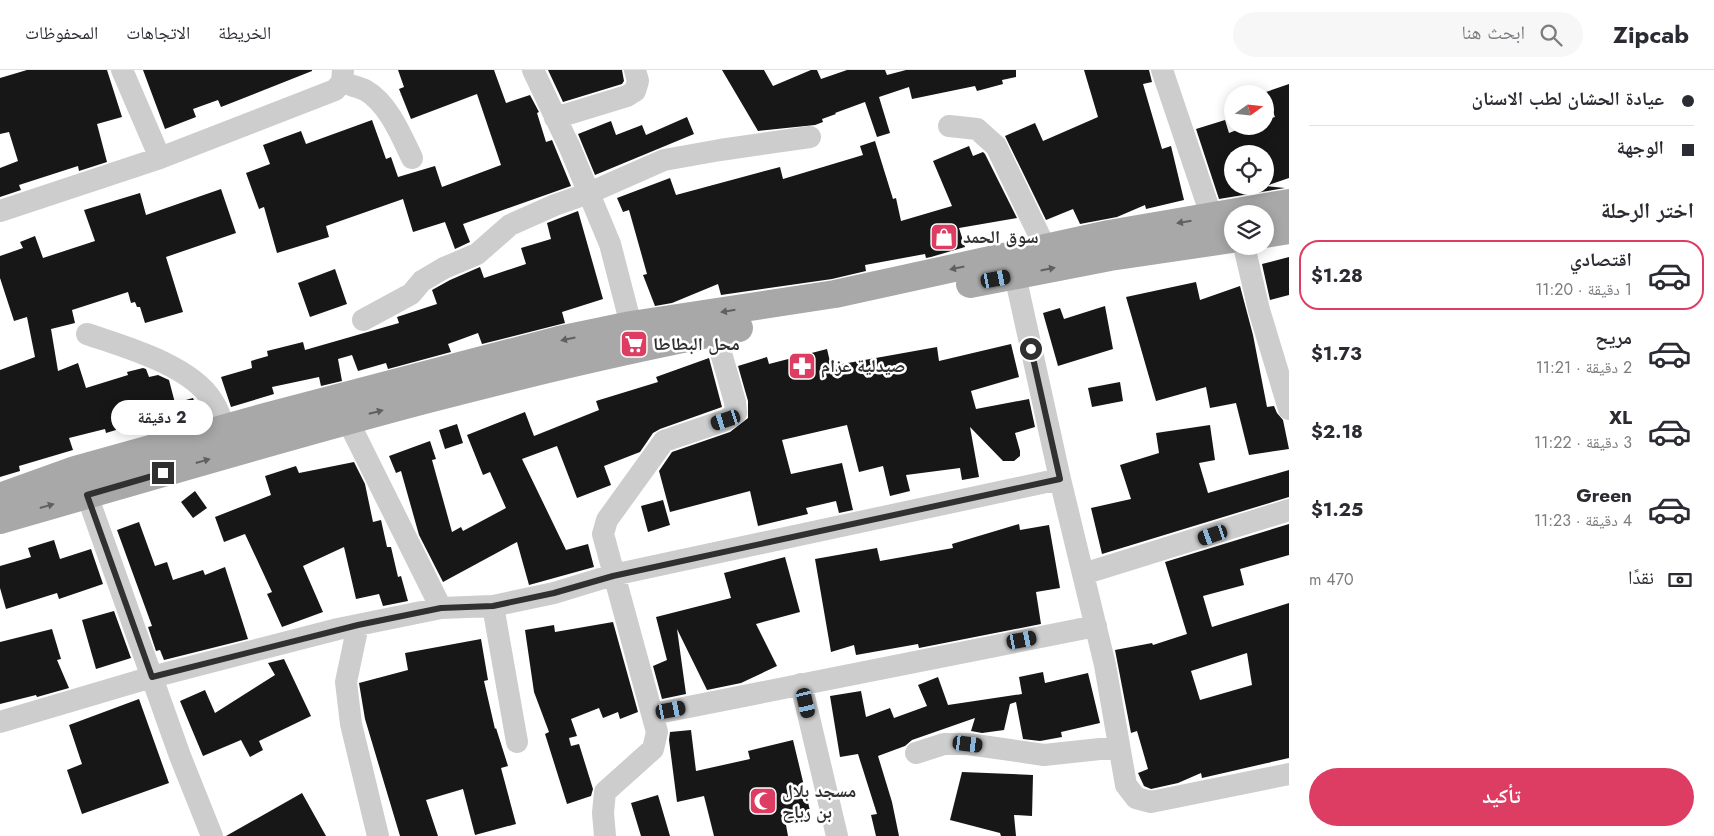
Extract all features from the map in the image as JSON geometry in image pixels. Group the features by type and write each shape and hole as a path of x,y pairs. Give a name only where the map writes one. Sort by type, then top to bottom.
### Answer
{"main road":[{"path":"0,497 76,470 225,428 361,390 559,340 631,325 835,294 1109,234 1212,218 1289,203"},
{"path":"1274,232 1289,230"},
{"path":"0,520 346,420 642,347 1015,275 1224,240"}],"street":[{"path":"122,70 160,158"},
{"path":"533,70 610,244 631,325"},
{"path":"555,118 627,96 637,87 634,70"},
{"path":"1162,70 1212,218"},
{"path":"0,211 160,158 335,90 343,76 365,90 380,103 398,129 412,158"},
{"path":"949,126 977,129 996,146 1046,249"},
{"path":"363,320 411,294 422,281 444,268 477,254 510,225 664,160 810,137"},
{"path":"1246,255 1259,310 1289,409"},
{"path":"1015,275 1060,479 1106,665 1126,785 1136,798 1151,802 1289,774"},
{"path":"605,836 603,813 606,792 653,750 657,732 603,534 607,520 664,441 726,420 736,413 736,402 715,332"},
{"path":"87,334 167,365 196,382 212,399 225,428"},
{"path":"346,420 441,608"},
{"path":"0,722 152,677 358,625 441,608 493,606 554,593 613,576 1060,479"},
{"path":"87,495 152,677 212,836"},
{"path":"1083,574 1289,510"},
{"path":"493,606 517,742"},
{"path":"358,625 346,682 351,724 378,836"},
{"path":"653,714 1096,626"},
{"path":"801,684 837,836"},
{"path":"916,753 944,744 968,744 1044,755 1119,747"}],"building":[{"path":"27,70 107,70 122,117 97,124 107,162 79,171 78,166 19,185 21,190 0,197 0,168 18,161 9,132 0,134 0,78"},
{"path":"143,70 312,71 221,107 218,100 193,109 196,117 165,129"},
{"path":"398,70 494,70 506,103 530,95 539,112 537,113 546,142 552,140 571,186 463,224 470,242 455,249 445,222 413,232 403,199 326,226 329,237 277,253 264,207 259,209 246,173 270,164 263,145 301,131 306,144 372,120 386,159 391,157 398,177 435,166 442,187 501,165 477,94 411,119 399,89 404,87"},
{"path":"548,70 622,70 624,81 622,84 563,102"},
{"path":"722,70 764,70 773,86 811,70 817,70 821,79 847,70 885,70 887,75 906,70 1016,70 1016,77 1002,80 1003,84 977,91 975,86 912,99 909,87 879,97 890,133 877,137 865,102 835,113 822,119 823,122 815,125 758,131"},
{"path":"1084,70 1149,70 1152,82 1143,84 1162,149 1171,146 1184,200 1146,209 1145,205 1117,217 1080,224 1073,209 1046,220 1005,136 1035,123 1043,141 1098,117"},
{"path":"1289,84 1289,178 1274,183 1274,145 1224,145 1224,195 1243,195 1219,199 1196,129 1224,120 1224,135 1274,135 1274,89"},
{"path":"687,117 694,134 595,175 578,134 611,121 616,135 642,125 646,135"},
{"path":"875,141 893,199 896,198 901,221 952,206 933,161 969,146 973,156 983,152 985,154 1017,218 959,228 965,247 931,257 926,258 925,254 865,265 866,271 832,279 721,295 718,284 672,303 655,306 643,275 647,274 629,210 623,212 617,198 670,178 676,195 780,167 783,179 863,155 860,146"},
{"path":"1274,187 1285,188 1274,190"},
{"path":"221,189 236,233 166,257 183,312 145,323 140,307 137,307 135,302 131,303 128,292 72,310 75,323 51,329 58,371 78,363 86,388 128,375 127,372 143,368 146,369 149,377 158,375 169,380 175,403 193,398 201,418 145,433 142,422 106,433 105,429 69,438 73,450 19,466 20,471 0,477 0,370 35,357 27,317 14,321 0,278 0,256 23,248 20,242 35,236 43,258 95,241 84,210 140,193 146,215"},
{"path":"578,211 603,299 562,312 565,323 482,344 478,333 448,344 451,352 388,369 386,363 358,371 352,355 338,359 342,381 321,386 319,377 272,387 274,394 231,407 221,377 252,368 251,361 268,356 267,351 303,342 305,350 399,323 397,317 437,304 432,290 450,280 480,267 484,278 526,264 521,248 551,239 547,223"},
{"path":"1289,257 1289,295 1270,300 1262,264"},
{"path":"335,269 347,304 310,317 298,283"},
{"path":"1196,282 1200,300 1240,286 1253,335 1267,407 1274,406 1283,420 1289,449 1249,455 1236,403 1210,408 1206,387 1156,401 1126,297"},
{"path":"1105,306 1113,349 1058,366 1043,313 1060,308 1064,319"},
{"path":"1011,344 1019,377 971,391 976,409 1029,399 1035,427 1015,433 1020,456 1014,461 1003,461 970,427 979,477 962,480 960,468 906,475 910,491 890,496 883,466 859,472 847,425 782,440 791,474 842,463 853,510 839,513 836,501 806,508 808,514 758,526 750,491 670,512 659,471 672,452 730,432 748,418 748,401 738,366 767,357 769,364 827,349 831,366 937,347 939,361"},
{"path":"709,358 722,407 660,429 653,433 640,452 604,466 611,485 577,498 557,446 522,459 566,550 588,544 594,567 529,585 517,542 443,582 419,535 401,471 396,473 389,456 430,441 436,459 432,460 452,532 461,527 463,531 506,508 490,472 483,475 467,435 525,412 534,436 599,410 596,401 658,382 656,377"},
{"path":"1120,382 1123,401 1092,407 1088,388"},
{"path":"457,424 463,443 445,449 439,430"},
{"path":"1210,425 1215,460 1199,463 1208,493 1289,470 1289,497 1102,554 1091,508 1131,499 1120,465 1159,453 1156,433"},
{"path":"354,462 365,484 373,522 381,520 387,547 391,547 398,577 401,576 408,601 383,606 379,594 356,599 344,547 303,566 323,612 282,627 267,594 272,592 245,534 224,542 215,517 271,495 265,476 296,466 299,473"},
{"path":"195,491 207,508 193,518 181,502"},
{"path":"663,500 670,525 648,532 641,506"},
{"path":"139,522 155,566 167,562 173,580 203,570 205,575 225,567 248,639 164,660 160,650 156,651 148,627 152,626 117,530"},
{"path":"1019,524 1020,530 1049,525 1060,588 1036,592 1041,624 919,648 918,644 856,655 854,645 831,652 815,559 877,548 880,561 953,548 952,544"},
{"path":"1289,524 1289,555 1240,569 1244,585 1203,596 1212,627 1289,603 1289,758 1202,778 1201,773 1178,783 1151,789 1144,786 1138,773 1148,769 1137,731 1131,733 1115,650 1152,643 1153,645 1187,634 1165,562","holes":["1247,653 1252,685 1200,700 1191,671"]},
{"path":"54,540 60,559 91,549 103,584 59,599 57,593 6,609 0,588 0,566 31,557 28,548"},
{"path":"785,557 800,612 756,624 777,666 741,683 707,690 677,629 686,694 662,699 653,666 667,660 656,617 731,598 724,573"},
{"path":"114,611 131,658 96,669 82,620"},
{"path":"613,622 638,712 620,719 618,712 603,718 599,708 571,719 577,736 569,738 571,746 579,744 593,789 591,796 567,804 545,734 549,732 534,692 525,630 554,625 555,632"},
{"path":"52,629 61,659 57,660 69,688 37,697 36,695 0,704 0,642"},
{"path":"481,639 488,680 484,681 495,729 508,766 501,768 516,824 475,835 463,789 426,800 438,836 400,836 365,719 359,683 408,670 405,653"},
{"path":"284,659 311,716 259,741 263,750 250,757 241,740 203,756 180,701 205,690 215,713 275,675 268,663"},
{"path":"1043,672 1045,683 1088,673 1100,723 1061,732 1062,737 1040,741 1023,739 1016,702 1010,704 1004,730 982,733 971,731 975,718 912,740 905,746 878,756 892,802 899,836 876,836 871,815 877,814 858,754 840,757 830,696 861,691 866,717 890,708 894,718 927,706 918,685 938,677 948,705 1022,694 1019,677"},
{"path":"139,699 169,783 82,814 67,770 82,764 69,725"},
{"path":"691,730 696,771 750,759 748,751 793,740 812,819 786,825 788,836 714,836 704,796 677,802 669,740 670,732"},
{"path":"962,772 1033,775 1032,816 1014,815 1016,836 1001,836 1000,833 950,820"},
{"path":"302,793 326,836 226,836"},
{"path":"658,795 670,836 641,836 631,803"}],"place":[{"name":"سوق الحمد","path":"944,237"},
{"name":"محل البطاطا","path":"634,344"},
{"name":"صيدلية عزام","path":"802,366"},
{"name":"مسجد بلال بن رباح","path":"763,801"}],"route":[{"path":"163,473 87,495 152,677 338,629 441,608 493,606 554,593 613,576 1060,479 1031,349"}]}
